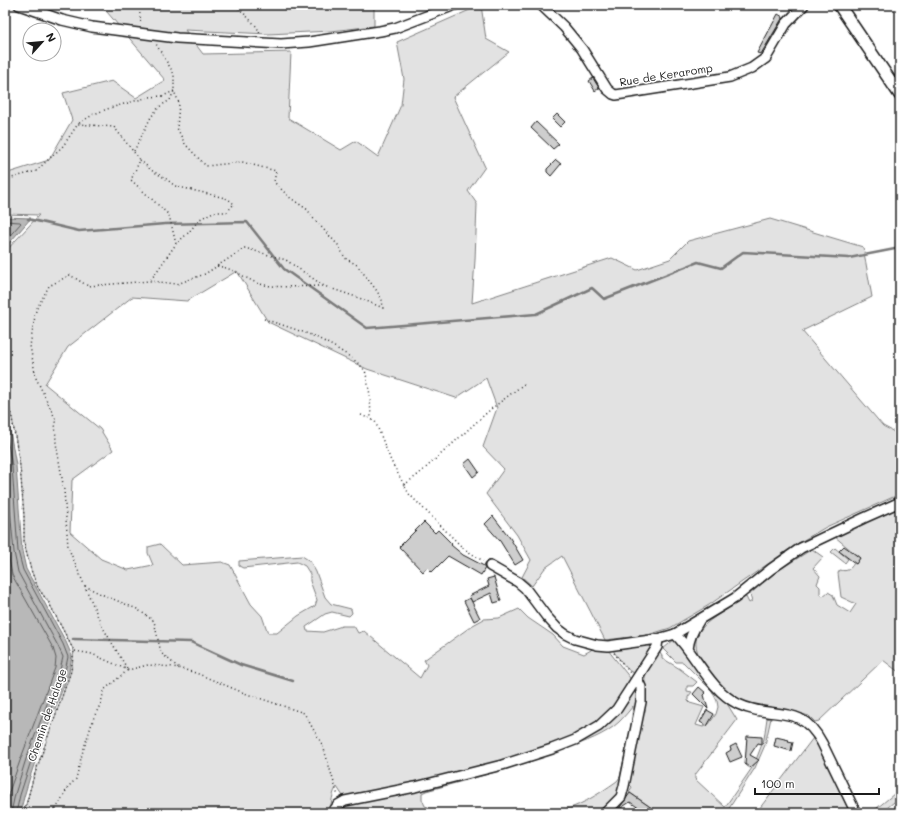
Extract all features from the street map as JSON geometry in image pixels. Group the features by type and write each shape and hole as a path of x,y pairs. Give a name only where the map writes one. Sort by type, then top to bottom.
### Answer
{"street":[{"path":"19,5 79,25 177,38 264,43 310,42 380,31 395,28 455,5"},
{"name":"Rue de Keraromp","path":"541,5 564,27 582,49 607,89 616,95 730,77 752,68 766,58 786,24 804,5"},
{"path":"839,5 900,95"},
{"path":"490,566 518,582 525,588 546,616 565,634 575,639 588,643 608,646 658,639 676,634 736,598 771,569 801,548 900,502"},
{"path":"688,649 691,634 700,619"},
{"path":"676,634 703,671 720,690 732,700 750,708 794,716 810,725 817,734 856,813"},
{"path":"332,813 341,803 350,800 415,787 502,765 563,745 583,736 606,720 617,709 657,647 658,639"},
{"path":"605,813 618,800 623,790 641,702 641,687 637,679"}],"path":[{"path":"128,670 102,626 68,547 64,490 56,443 55,418 36,378 30,346 36,310 49,286 70,275 88,286 150,282 177,284 206,274 245,248 286,260 324,286 362,298 383,308 382,300 357,265 345,258 338,245 312,217 308,210 289,197 274,182 276,171 242,162 206,166 185,144 177,128 179,103 174,92 174,74 141,24 139,5"},
{"path":"236,5 257,27 264,43"},
{"path":"5,180 36,171 63,146 78,124 94,114 149,97 163,96 174,92"},
{"path":"134,152 151,117 159,107 170,100 174,92"},
{"path":"78,124 114,126 140,160 151,170 166,178 174,186 228,199 234,204 227,212 213,212 200,219 176,244 150,282"},
{"path":"140,160 131,180 169,215 176,244"},
{"path":"217,266 229,268 258,283 275,286 324,286"},
{"path":"264,319 312,336 348,356 366,370 370,395 371,419"},
{"path":"404,485 419,474 492,409 524,384"},
{"path":"5,394 12,418 20,466 24,516 24,543 31,570 38,588 49,603 74,651 92,654 128,670"},
{"path":"360,415 375,421 391,461 409,494 424,511 462,548 490,566"},
{"path":"85,586 137,608 154,621 161,654 180,669"},
{"path":"608,646 626,669 637,679"},
{"name":"Chemin de Halage","path":"24,813 33,779 71,671 74,651"},
{"path":"54,813 68,787 76,779 82,754 94,717 101,703 104,690 128,670 148,665 180,669 196,673 244,693 304,713 323,746 341,803"}],"shaded area":[{"path":"101,5 374,5 374,26 331,31 268,34 185,30 203,54 291,52 288,118 341,150 356,141 378,157 401,105 404,79 397,42 481,5 486,39 509,52 453,97 485,167 468,191 477,204 472,303 612,258 637,270 670,259 688,241 770,219 863,247 872,297 802,331 883,426 900,435 900,494 826,527 795,545 709,605 670,628 648,635 605,640 562,556 545,568 532,586 522,577 531,560 517,535 486,494 504,469 483,447 497,408 486,378 456,398 367,369 268,322 237,271 187,301 132,297 68,347 45,384 100,429 113,450 72,480 70,532 101,559 128,570 153,565 148,553 148,547 160,544 182,565 222,562 230,565 251,604 262,616 268,633 277,633 298,616 315,606 317,600 310,581 310,574 305,566 297,562 243,568 239,566 239,561 302,556 310,561 316,572 325,597 331,604 351,609 352,613 349,616 332,612 325,614 306,627 307,631 323,632 342,626 354,626 358,633 364,631 420,678 427,665 424,660 473,625 484,619 499,618 519,609 528,618 553,635 563,646 584,654 594,647 608,650 630,678 631,682 624,696 609,716 591,729 561,744 522,757 428,782 347,798 343,796 337,787 333,795 329,812 335,813 28,813 25,808 33,779 71,671 74,651 49,603 38,588 31,570 24,543 24,516 20,466 12,418 5,394 5,252 39,215 5,214 5,174 49,160 72,120 63,93 112,81 136,98 165,80"},
{"path":"900,505 900,673 883,660 819,721 815,722 809,716 745,702 723,687 702,661 696,644 697,636 707,623 743,598 746,597 749,603 752,601 750,594 776,572 812,549 823,557 813,568 820,576 817,584 820,587 820,594 823,596 828,592 833,595 837,605 850,613 856,604 841,597 838,573 840,570 848,570 854,563 856,564 860,558 834,536"},
{"path":"835,548 848,559 845,563 831,552"},
{"path":"675,639 723,697 737,720 695,775 695,779 725,807 754,765 764,739 767,718 771,718 765,745 755,768 726,813 659,813 629,792 632,787 629,784 644,700 645,676 657,653 660,653 662,658 697,682 693,686 687,686 687,691 692,692 688,697 688,701 704,707 696,725 703,727 709,724 716,714 718,707 717,701 712,691 683,662 676,662 663,649"},
{"path":"645,644 651,649 636,674 627,668 614,652 614,650"},
{"path":"637,685 638,699 634,725 619,792 614,800 604,807 599,813 552,813 578,805 617,781 620,777 631,726 633,706 613,727 588,741 515,766 422,793 422,799 425,806 428,807 431,813 335,813 340,808 353,802 424,788 557,750 604,726 619,710"},
{"path":"813,738 816,741 850,813 756,813"},
{"path":"900,789 900,797 881,813 871,813"}],"water":[{"path":"5,217 31,218 5,248"},
{"path":"5,403 16,465 22,551 26,569 66,642 72,656 69,672 36,759 20,813 5,813"}],"building":[{"path":"778,14 783,17 761,54 757,53"},
{"path":"593,78 599,88 595,91 589,81"},
{"path":"557,114 565,122 560,127 552,119"},
{"path":"536,122 559,144 553,149 531,128"},
{"path":"556,160 561,164 551,176 547,172 547,169"},
{"path":"470,459 479,472 473,477 464,464"},
{"path":"493,516 510,538 523,560 515,565 500,541 485,524"},
{"path":"424,522 435,533 438,530 452,544 451,545 463,555 484,566 485,568 481,575 448,556 432,572 427,567 423,572 399,547"},
{"path":"844,546 860,558 856,564 839,551"},
{"path":"494,577 501,601 494,603 491,593 472,602 469,596 489,586 487,579"},
{"path":"470,598 480,618 474,621 464,601"},
{"path":"699,687 706,693 704,695 708,709 693,694"},
{"path":"707,710 714,714 707,726 700,722"},
{"path":"747,736 762,737 762,744 758,743 750,755 759,760 750,768 745,764"},
{"path":"776,737 793,742 791,751 774,746"},
{"path":"736,744 742,757 730,762 726,753 731,750 730,747"},
{"path":"630,793 659,813 646,813 630,802 618,810"}],"waterway":[{"path":"28,219 79,231 165,224 247,222 284,269 367,328 536,314 592,288 604,299 698,262 721,268 743,252 849,258 900,248"},
{"path":"73,639 191,642 241,665 293,681"}]}
